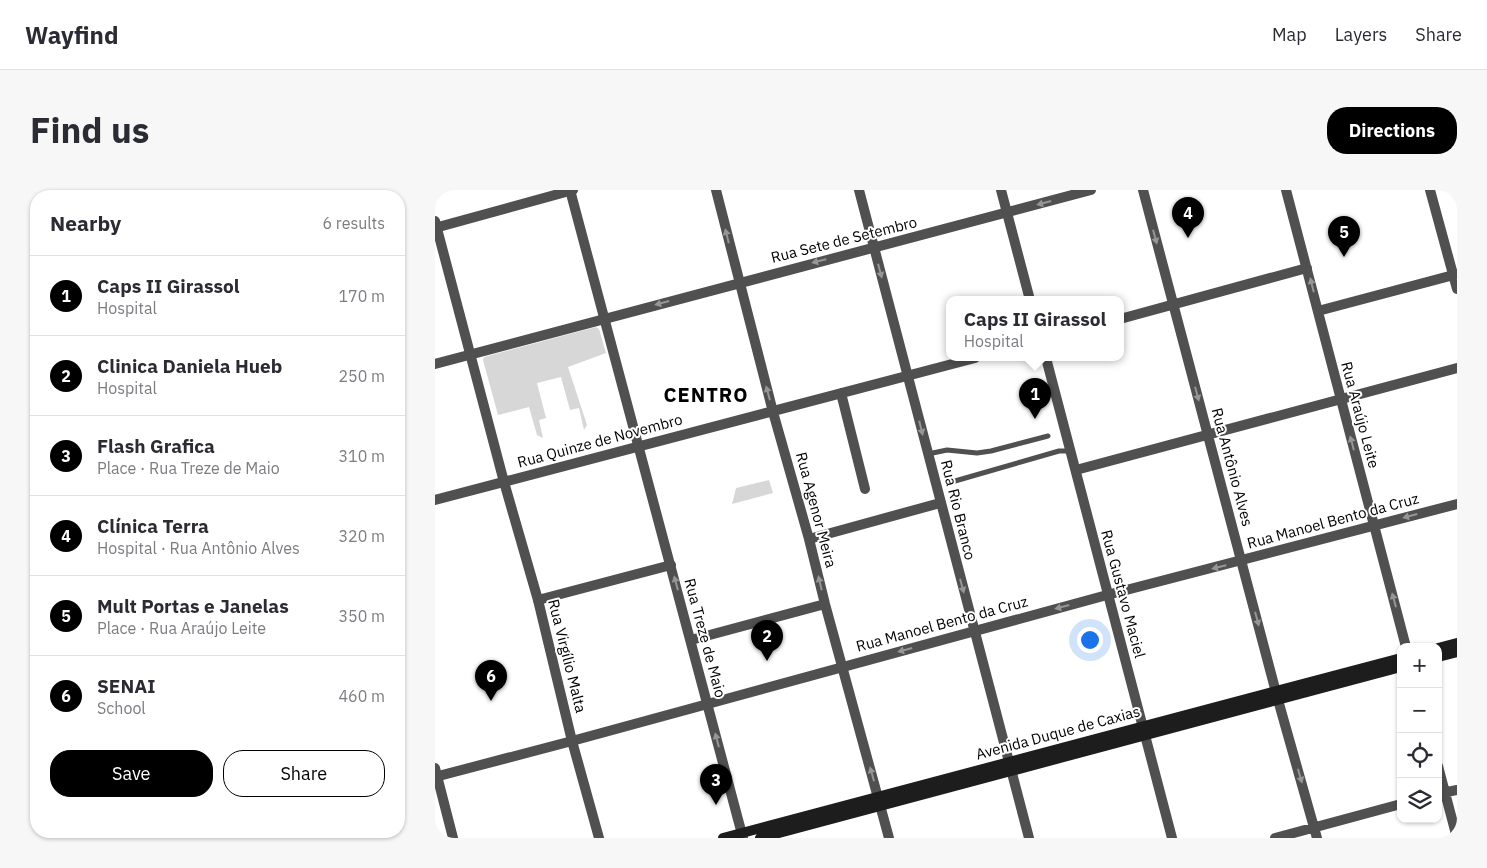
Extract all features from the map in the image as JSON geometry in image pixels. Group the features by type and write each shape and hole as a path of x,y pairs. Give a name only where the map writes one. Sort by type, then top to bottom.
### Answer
{"main road":[{"path":"1442,647 1457,643"},
{"path":"1442,656 1457,652"},
{"name":"Avenida Duque de Caxias","path":"723,838 742,836 1144,731 1277,695 1397,659"},
{"name":"Avenida Duque de Caxias","path":"1277,695 1397,668"},
{"name":"Avenida Duque de Caxias","path":"760,838 879,801"}],"street":[{"path":"435,364 471,354 436,225 571,190 604,318"},
{"name":"Rua Agenor Meira","path":"716,190 773,412 889,838"},
{"name":"Rua Rio Branco","path":"859,190 1029,838"},
{"path":"1001,190 1029,296"},
{"name":"Rua Sete de Setembro","path":"471,354 1091,190"},
{"name":"Rua Antônio Alves","path":"1143,190 1277,695 1316,833"},
{"name":"Rua Araújo Leite","path":"1286,190 1405,643"},
{"path":"1430,190 1455,274 1457,289"},
{"path":"1124,318 1307,268"},
{"path":"1318,311 1455,274"},
{"name":"Rua Treze de Maio","path":"604,318 742,836"},
{"name":"Rua Virgílio Malta","path":"471,354 504,482 538,600 572,741 599,838"},
{"name":"Rua Quinze de Novembro","path":"435,500 964,361"},
{"name":"Rua Gustavo Maciel","path":"1046,361 1076,470 1171,838"},
{"path":"1076,470 1457,368"},
{"path":"841,393 865,488"},
{"path":"809,539 941,503"},
{"name":"Rua Manoel Bento da Cruz","path":"436,774 572,741 1107,595 1457,504"},
{"path":"538,600 671,565"},
{"path":"691,640 825,604"},
{"path":"436,774 453,838"},
{"path":"1457,790 1442,794 1457,838"},
{"path":"1275,838 1316,833 1397,805"}],"lane":[{"path":"928,454 947,450 977,453 991,452 1048,436"},
{"path":"955,481 1059,451 1071,451"}],"shaded area":[{"path":"596,327 599,329 606,353 568,367 587,425 584,430 579,408 570,410 561,377 537,383 546,418 539,420 543,438 537,435 529,407 498,415 483,360 484,357"},
{"path":"769,480 773,493 732,504 736,488"}],"place":[{"name":"Clínica Terra","path":"1188,238"},
{"name":"Mult Portas e Janelas","path":"1344,257"},
{"name":"Caps II Girassol","path":"1035,419"},
{"name":"Clinica Daniela Hueb","path":"767,661"},
{"name":"SENAI","path":"491,701"},
{"name":"Flash Grafica","path":"716,805"}],"district":[{"name":"CENTRO","path":"706,395"}]}
